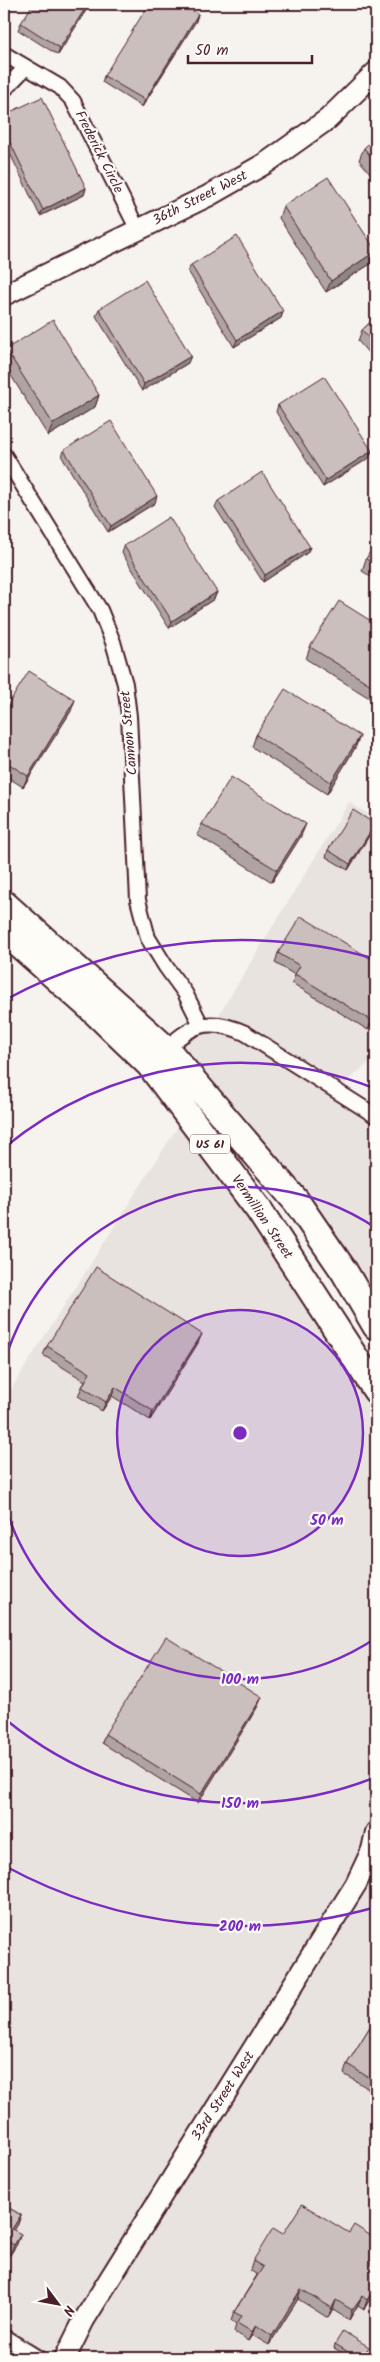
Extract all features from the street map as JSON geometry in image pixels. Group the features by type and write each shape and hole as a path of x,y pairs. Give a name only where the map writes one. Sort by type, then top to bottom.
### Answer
{"highway":[{"name":"Vermillion Street","path":"4,904 158,1057 296,1201 344,1271 376,1326"},
{"name":"Vermillion Street","path":"4,931 91,1008 158,1057 376,1390"}],"street":[{"name":"Frederick Circle","path":"4,54 60,87 73,101 138,230"},
{"path":"4,90 26,67"},
{"name":"36th Street West","path":"4,295 208,196 266,163 328,119 376,72"},
{"name":"Cannon Street","path":"4,455 100,610 113,642 125,684 129,716 138,900 148,938 166,968 185,993 201,1025"},
{"path":"158,1057 186,1032 201,1025 218,1023 245,1033 376,1116"},
{"name":"33rd Street West","path":"65,2358 88,2312 356,1884 372,1850 376,1832"},
{"path":"4,2337 38,2358"}],"shaded area":[{"path":"349,802 376,819 376,1056 337,1091 376,1116 376,1326 166,1049 213,1024"},
{"path":"187,1112 376,1390 376,2358 4,2358 4,1400"}],"building":[{"path":"33,4 88,4 60,48 21,23"},
{"path":"149,4 181,4 198,14 145,100 104,76"},
{"path":"42,97 86,188 43,210 4,130 4,115"},
{"path":"376,137 376,163 364,148"},
{"path":"328,177 376,251 331,281 283,206"},
{"path":"237,236 283,311 237,340 191,265"},
{"path":"145,280 191,356 144,384 99,309"},
{"path":"376,317 376,346 362,330"},
{"path":"53,320 99,395 53,424 6,349"},
{"path":"324,376 372,451 326,480 278,405"},
{"path":"111,421 157,496 111,526 64,450"},
{"path":"262,472 310,547 265,575 218,501"},
{"path":"169,517 217,592 172,621 124,546"},
{"path":"376,542 376,565 366,559"},
{"path":"339,601 376,624 376,688 310,647"},
{"path":"29,671 75,700 28,776 4,761 4,711"},
{"path":"285,689 360,736 331,782 256,735"},
{"path":"231,777 306,824 277,870 202,824"},
{"path":"353,810 375,824 350,864 328,850"},
{"path":"301,916 376,962 376,1013 372,1021 295,974 300,966 278,953"},
{"path":"96,1267 202,1334 153,1411 115,1387 106,1402 82,1387 90,1373 47,1346"},
{"path":"166,1637 262,1697 201,1794 105,1734"},
{"path":"376,2017 376,2082 347,2064"},
{"path":"302,2204 349,2233 354,2225 376,2239 376,2285 367,2300 362,2296 352,2310 336,2300 332,2308 301,2289 272,2336 256,2325 252,2332 237,2323 241,2316 234,2312 263,2267 253,2261 273,2228 283,2234"},
{"path":"4,2205 21,2215 12,2229 21,2234 14,2245 5,2240 4,2242"},
{"path":"343,2331 369,2347 362,2358 358,2358 335,2344"}]}
